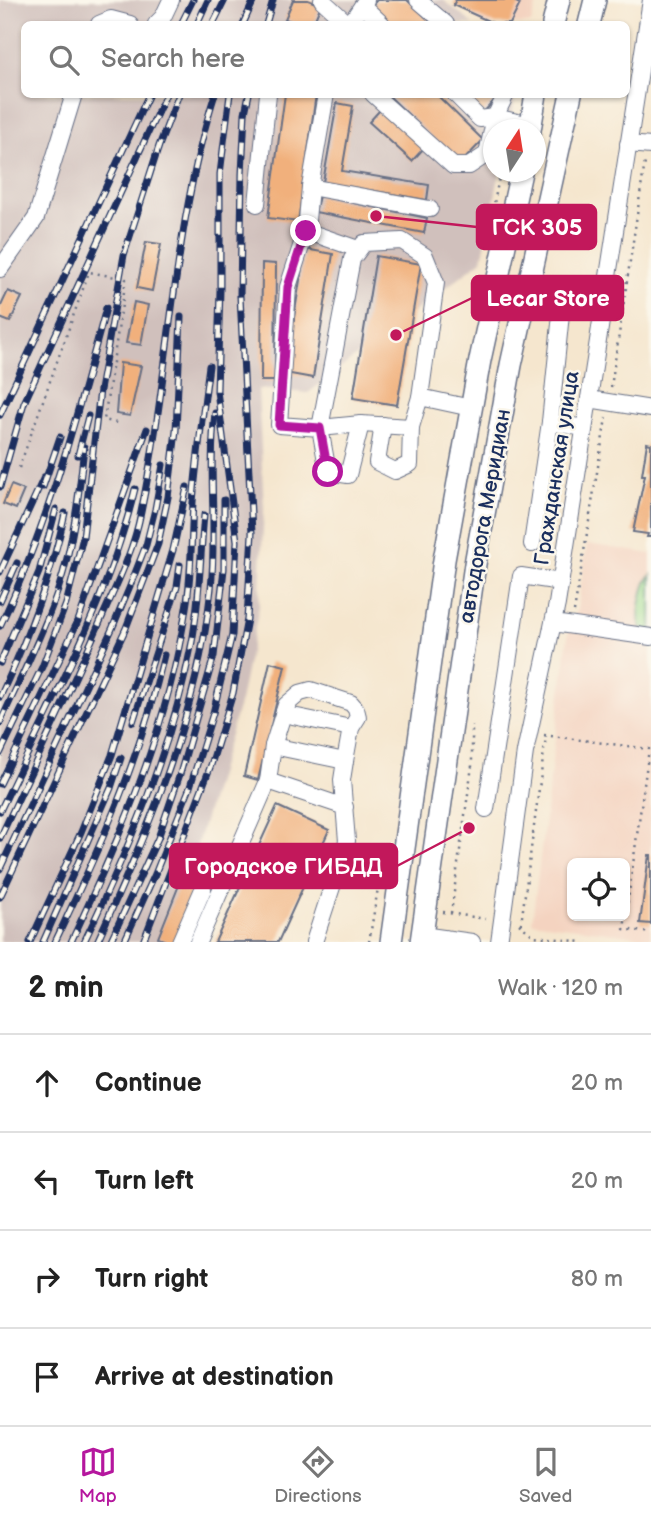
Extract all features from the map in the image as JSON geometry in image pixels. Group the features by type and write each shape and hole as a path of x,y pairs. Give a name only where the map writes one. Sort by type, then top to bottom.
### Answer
{"main road":[{"path":"554,21 559,0"},
{"path":"590,21 595,0"},
{"path":"531,119 535,98"},
{"name":"автодорога Меридиан","path":"421,938 475,564 511,365 570,98"},
{"name":"автодорога Меридиан","path":"391,936 444,560 471,408 519,182"},
{"path":"391,936 421,938"}],"street":[{"path":"159,21 171,0"},
{"path":"322,0 346,21"},
{"path":"418,0 442,21"},
{"name":"Гражданская улица","path":"499,942 528,733 561,582 651,0"},
{"path":"351,21 364,3 379,21"},
{"path":"0,269 36,218 73,98"},
{"path":"257,204 268,98"},
{"path":"325,98 310,187 306,231 288,287 279,425 320,428 361,424 411,427"},
{"path":"377,98 453,166 469,166 487,154 495,117 504,98"},
{"path":"458,98 480,119 502,119"},
{"path":"628,144 651,146"},
{"path":"310,187 430,209"},
{"path":"306,231 358,249"},
{"path":"361,424 348,475 328,472 320,428 352,260 364,243 402,241 425,256 436,283 420,397 411,427 410,464 395,471 377,462 383,425"},
{"path":"532,544 550,422 562,304"},
{"path":"420,397 471,408"},
{"path":"589,399 651,409"},
{"path":"550,422 584,428"},
{"path":"486,809 521,576 561,582"},
{"path":"553,623 651,637"},
{"path":"198,942 268,781 273,746 286,705 300,693 311,690 351,703 358,717 351,728 342,780 347,841 314,942"},
{"path":"283,714 351,728"},
{"path":"273,746 345,761"},
{"path":"268,781 345,807"},
{"path":"180,942 203,889"},
{"path":"421,938 472,942"}],"path":[{"path":"19,468 89,272 126,279 104,420 121,424"},
{"path":"451,913 472,766 472,724"},
{"path":"528,733 649,749 624,929 651,933"},
{"path":"371,901 395,904"},
{"path":"425,909 521,924 534,936 582,942"}],"shaded area":[{"path":"0,0 443,0 469,21 21,21 21,98 515,98 511,119 483,119 483,182 498,182 482,260 308,393 258,389 264,509 259,607 240,701 168,942 0,942"},
{"path":"453,0 538,0 532,21 480,21"},
{"path":"587,544 651,554 651,938 532,922 570,621 577,612"}],"green space":[{"path":"651,575 651,633 641,626 639,615 643,592"}],"building":[{"path":"293,0 308,0 321,5 314,21 285,19"},
{"path":"377,0 407,0 430,21 384,21 369,8"},
{"path":"456,0 512,0 520,4 512,21 488,21 453,5"},
{"path":"284,98 315,98 298,222 268,218"},
{"path":"391,98 440,98 483,140 460,164"},
{"path":"466,98 496,98 482,114"},
{"path":"337,103 353,106 342,171 429,185 427,200 323,182"},
{"path":"380,110 424,148 412,161 369,122"},
{"path":"319,196 427,218 424,233 315,212"},
{"path":"146,242 161,244 152,291 137,288"},
{"path":"305,249 333,254 313,378 285,373"},
{"path":"376,256 421,264 397,405 353,398"},
{"path":"262,263 276,264 275,381 261,381"},
{"path":"8,291 22,297 10,322 0,318 0,308"},
{"path":"134,302 148,305 141,345 126,343"},
{"path":"120,363 141,366 130,416 116,414"},
{"path":"647,443 651,444 651,537 633,532 645,475 642,475"},
{"path":"11,485 24,490 16,509 3,504"},
{"path":"270,662 285,666 258,780 244,776"},
{"path":"277,806 329,830 278,942 215,942"},
{"path":"651,855 651,924 640,923"},
{"path":"183,875 198,881 174,942 169,942 158,938"}],"railway":[{"path":"182,21 193,0"},
{"path":"198,21 208,0"},
{"path":"214,21 225,0"},
{"path":"244,21 254,0"},
{"path":"267,21 273,0"},
{"path":"0,415 147,98"},
{"path":"0,487 24,403 164,98"},
{"path":"0,754 42,667 66,604 83,537 100,390 124,255 177,98"},
{"path":"0,838 116,587 137,528 151,460 189,197 214,98"},
{"path":"124,942 190,787 213,713 232,635 237,541 217,391 220,174 230,98"},
{"path":"143,942 211,765 233,693 247,619 252,533 240,296 242,174 248,98"},
{"path":"0,626 47,509 106,308"},
{"path":"0,897 126,628 158,544 168,497 176,431 181,317"},
{"path":"71,942 125,820 168,695 188,595 193,502 209,366"},
{"path":"97,942 153,813 169,770 195,682 211,589 215,413"},
{"path":"78,455 88,416"},
{"path":"0,784 78,621 147,429"},
{"path":"43,487 60,437"},
{"path":"0,723 58,590 75,520 84,447"},
{"path":"0,869 130,586 146,545 163,465"},
{"path":"0,572 44,477"},
{"path":"30,942 81,832 112,755 173,550 187,487"},
{"path":"0,811 93,613 123,531 135,489"},
{"path":"110,942 158,838 180,774 214,656 224,569 224,500"},
{"path":"0,663 39,572 56,509"},
{"path":"0,697 38,607 65,513"},
{"path":"84,942 148,795 184,681 195,626 204,515"},
{"path":"0,601 17,563"},
{"path":"133,722 177,587 180,565"},
{"path":"55,942 118,801 143,730 164,655"},
{"path":"43,942 111,788 121,758"}],"place":[{"name":"ГСК 305","path":"376,216"},
{"name":"Lecar Store","path":"396,335"},
{"name":"Городское ГИБДД","path":"469,828"}],"route":[{"path":"306,231 288,287 279,425 320,428 328,472"}]}
